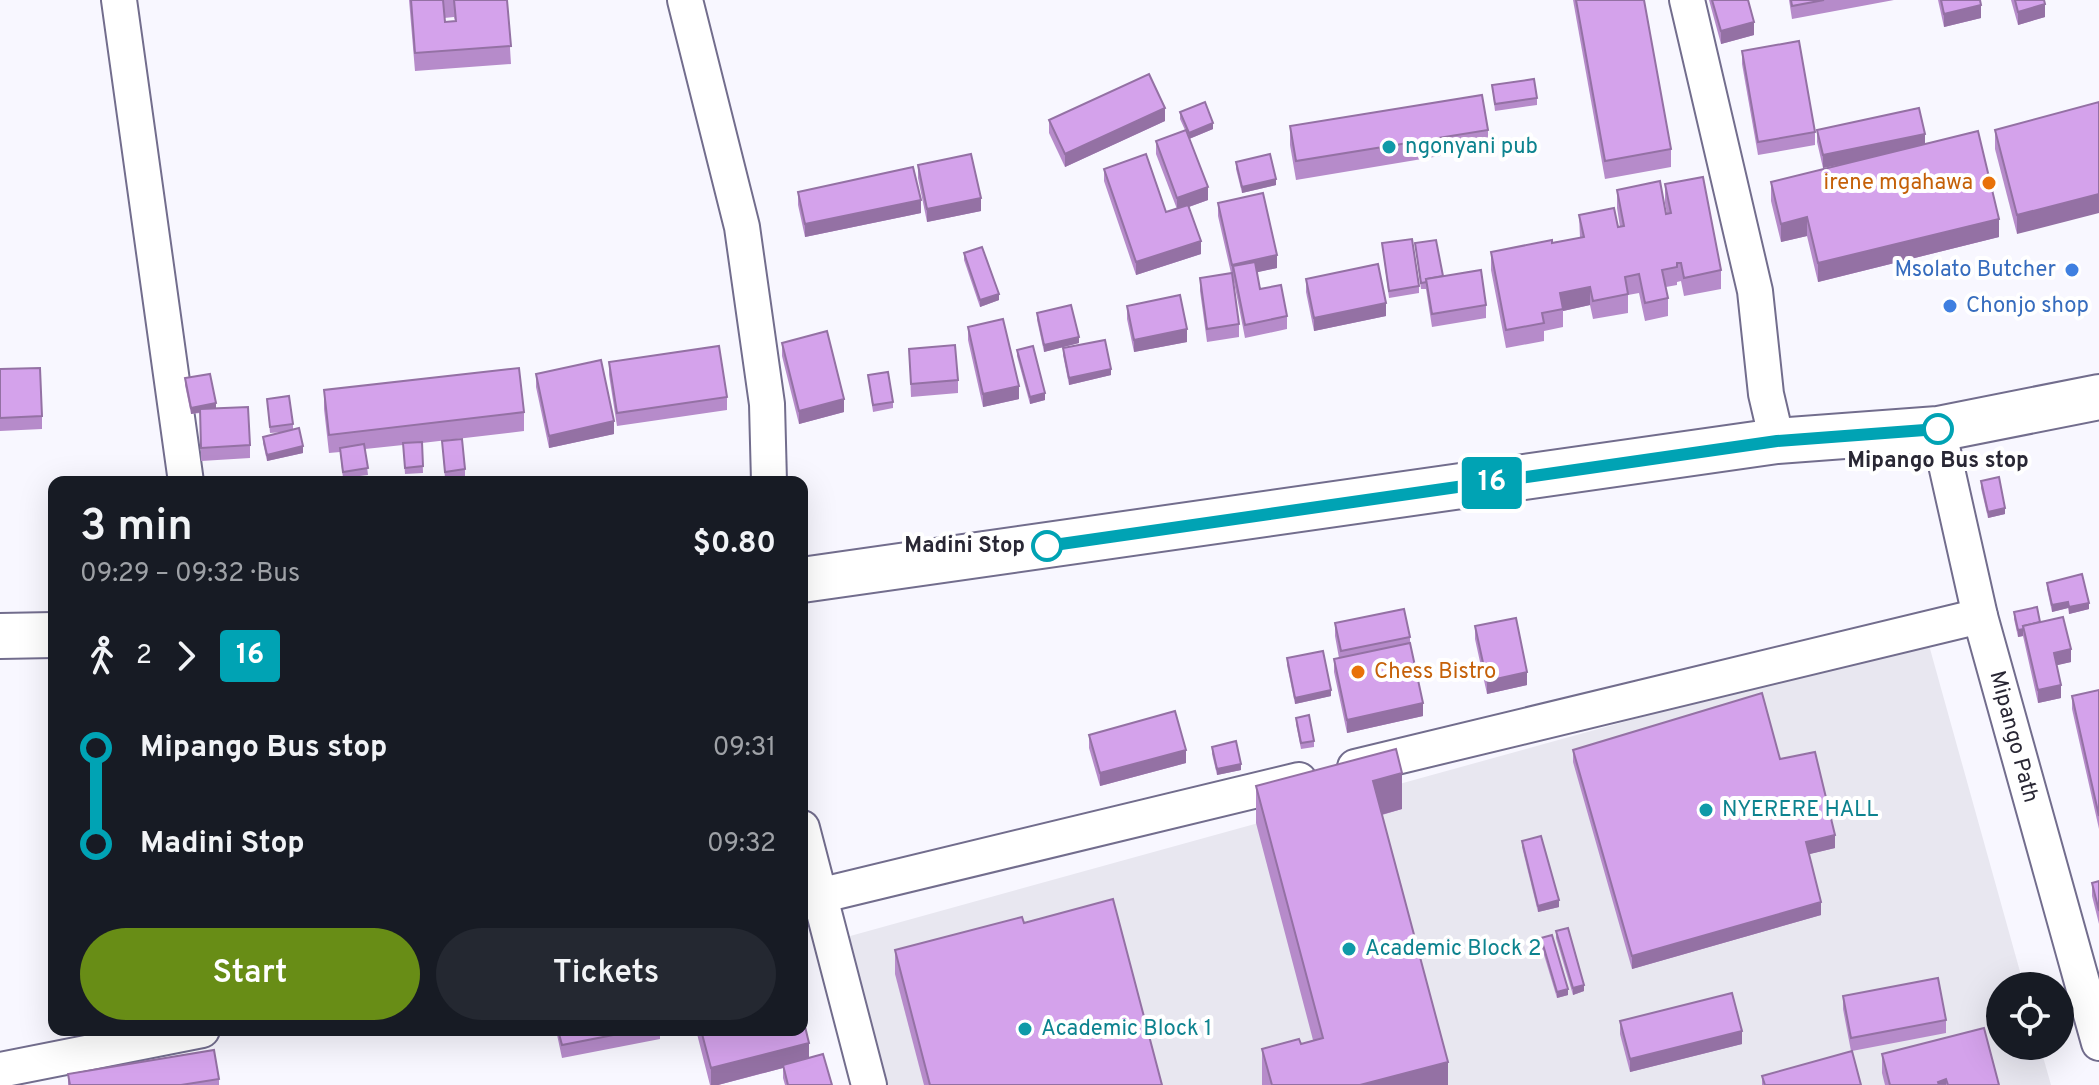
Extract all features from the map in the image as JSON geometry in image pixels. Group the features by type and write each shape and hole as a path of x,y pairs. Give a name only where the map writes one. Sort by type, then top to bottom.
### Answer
{"highway":[{"path":"808,579 1777,441 1938,429 2099,397"},
{"path":"0,636 48,635"}],"street":[{"path":"119,0 185,476"},
{"path":"685,0 742,227 767,404 769,476"},
{"path":"1687,0 1755,291 1766,394 1777,441"},
{"name":"Mipango Path","path":"1938,429 1980,616 2099,1043"},
{"path":"869,1085 810,898 1980,616"},
{"path":"0,1070 172,1036"}],"shaded area":[{"path":"1927,638 2020,972 1986,972 1986,1060 2044,1060 2051,1085 884,1085 843,938"}],"building":[{"path":"411,0 443,0 445,22 456,21 454,0 507,0 511,46 415,53"},
{"path":"1576,0 1644,0 1671,149 1605,161"},
{"path":"1712,0 1748,0 1754,22 1721,31"},
{"path":"1791,0 1824,0 1792,6"},
{"path":"1941,0 1980,0 1981,5 1944,14"},
{"path":"2015,0 2044,0 2045,4 2018,12"},
{"path":"1799,41 1815,132 1758,142 1742,51"},
{"path":"1149,74 1165,108 1065,154 1049,120"},
{"path":"1534,79 1537,98 1495,104 1492,85"},
{"path":"1482,95 1488,130 1296,161 1290,126"},
{"path":"1205,102 1213,123 1189,133 1180,112"},
{"path":"2099,102 2099,194 2017,215 1995,130"},
{"path":"1919,108 1925,134 1823,155 1817,130"},
{"path":"1186,130 1208,187 1177,198 1156,141"},
{"path":"1978,131 1999,219 1818,263 1807,217 1781,224 1771,182"},
{"path":"971,154 981,198 927,209 918,165"},
{"path":"1146,154 1166,212 1188,205 1201,241 1136,262 1104,169"},
{"path":"1270,154 1276,179 1242,187 1236,162"},
{"path":"913,167 921,200 805,224 798,192"},
{"path":"1703,177 1721,270 1684,278 1681,263 1677,263 1677,267 1662,270 1668,298 1645,303 1639,274 1625,277 1628,294 1593,301 1590,287 1560,293 1563,309 1542,313 1544,323 1506,330 1491,252 1584,237 1579,215 1614,208 1618,227 1624,226 1617,190 1660,181 1666,214 1671,213 1665,184"},
{"path":"1263,193 1277,255 1232,265 1218,203"},
{"path":"1412,239 1419,286 1389,291 1382,243"},
{"path":"1436,240 1443,276 1421,283 1415,243"},
{"path":"982,247 999,294 980,300 964,253"},
{"path":"1255,262 1260,289 1281,285 1287,316 1245,325 1233,266"},
{"path":"1378,264 1386,303 1314,318 1306,279"},
{"path":"1481,270 1486,305 1432,314 1426,279"},
{"path":"1232,273 1239,324 1207,329 1200,278"},
{"path":"1180,295 1187,329 1134,340 1127,306"},
{"path":"1071,305 1079,337 1044,345 1037,313"},
{"path":"1003,319 1019,386 983,394 968,327"},
{"path":"827,331 844,399 799,411 782,343"},
{"path":"1105,340 1111,369 1069,378 1063,348"},
{"path":"955,345 958,380 911,384 909,349"},
{"path":"719,346 727,397 617,413 609,362"},
{"path":"1033,346 1045,393 1030,397 1017,350"},
{"path":"601,360 614,421 549,436 536,374"},
{"path":"40,368 42,416 0,418 0,369"},
{"path":"519,368 524,412 329,435 324,390"},
{"path":"888,372 893,402 873,405 868,375"},
{"path":"210,374 216,403 191,408 185,378"},
{"path":"289,396 293,424 270,427 267,399"},
{"path":"248,407 250,445 201,448 200,409"},
{"path":"299,428 303,446 267,455 263,437"},
{"path":"462,439 465,469 445,472 442,441"},
{"path":"422,442 423,466 405,468 403,443"},
{"path":"364,444 368,468 343,472 340,448"},
{"path":"1999,477 2005,508 1988,512 1981,481"},
{"path":"2082,574 2089,603 2069,607 2068,602 2052,605 2047,583"},
{"path":"2037,607 2040,622 2018,630 2014,612"},
{"path":"1404,609 1410,637 1341,651 1335,623"},
{"path":"2063,617 2071,649 2054,653 2061,685 2038,690 2023,626"},
{"path":"1516,618 1527,672 1487,681 1475,626"},
{"path":"1410,643 1423,703 1347,720 1334,659"},
{"path":"1323,651 1331,690 1295,698 1287,658"},
{"path":"2099,690 2099,816 2072,696"},
{"name":"NYERERE HALL","path":"1762,693 1780,759 1815,752 1835,835 1806,842 1821,902 1632,956 1573,750"},
{"path":"1175,711 1186,750 1100,773 1089,735"},
{"path":"1309,715 1314,741 1301,743 1296,718"},
{"path":"1236,741 1241,764 1217,769 1212,747"},
{"name":"Academic Block 2","path":"1396,749 1402,773 1373,781 1448,1062 1360,1085 1272,1085 1262,1049 1299,1039 1301,1044 1323,1038 1256,786"},
{"path":"1541,836 1559,900 1538,906 1522,841"},
{"path":"2099,881 2099,911 2092,883"},
{"name":"Academic Block 1","path":"1113,899 1162,1085 930,1085 895,950 1022,917 1024,923"},
{"path":"1568,928 1584,985 1573,988 1556,931"},
{"path":"1552,935 1568,989 1557,992 1541,938"},
{"path":"1938,978 1946,1020 1851,1038 1843,996"},
{"path":"1732,993 1742,1031 1630,1059 1620,1021"},
{"path":"1984,1028 1986,1060 1992,1060 1999,1085 1948,1085 1946,1079 1938,1082 1939,1085 1890,1085 1882,1054"},
{"path":"560,1036 608,1036 562,1045"},
{"path":"703,1036 807,1036 809,1043 711,1068"},
{"path":"214,1050 219,1079 181,1085 70,1085 68,1074"},
{"path":"1852,1051 1861,1085 1765,1085 1762,1076"},
{"path":"823,1054 832,1085 788,1085 783,1065"}],"bus line":[{"name":"16","path":"1047,546 1777,441 1938,429"}],"place":[{"name":"ngonyani pub","path":"1389,147"},
{"name":"irene mgahawa","path":"1989,183"},
{"name":"Msolato Butcher","path":"2072,270"},
{"name":"Chonjo shop","path":"1950,306"},
{"name":"Mipango Bus stop","path":"1938,429"},
{"name":"Madini Stop","path":"1047,546"},
{"name":"Chess Bistro","path":"1358,672"},
{"name":"NYERERE HALL","path":"1706,810"},
{"name":"Academic Block 2","path":"1349,949"},
{"name":"Academic Block 1","path":"1025,1029"}]}
